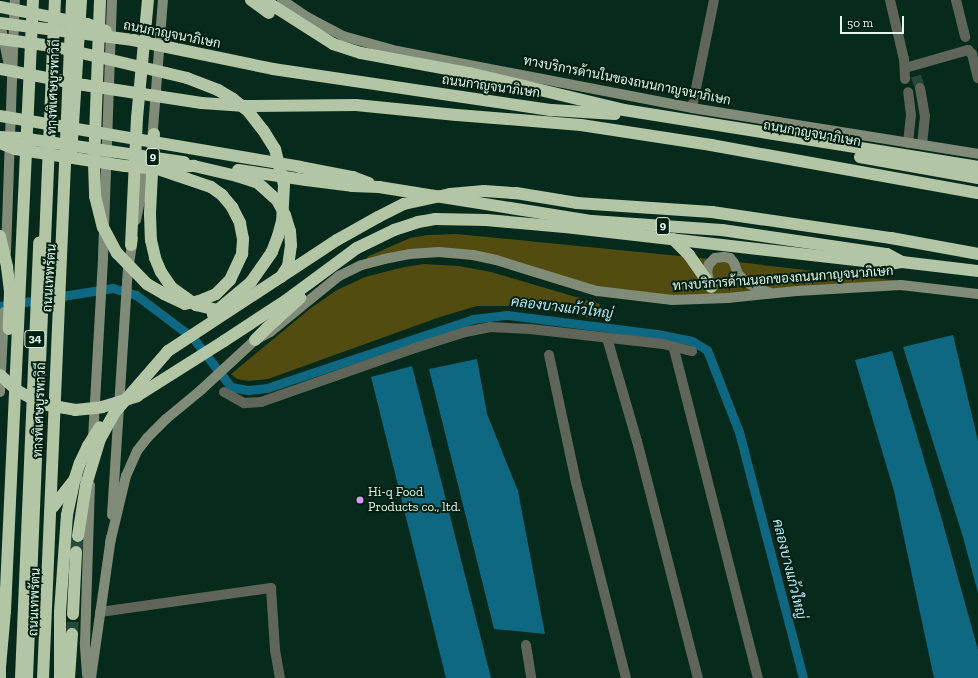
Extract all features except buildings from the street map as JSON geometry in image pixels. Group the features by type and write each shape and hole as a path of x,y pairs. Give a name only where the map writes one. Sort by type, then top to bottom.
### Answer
{"highway":[{"path":"0,667 5,611 33,0"},
{"name":"ถนนเทพรัตน","path":"21,678 50,0"},
{"name":"ทางพิเศษบูรพาวิถี","path":"27,678 55,0"},
{"name":"ทางพิเศษบูรพาวิถี","path":"45,678 72,0"},
{"name":"ถนนเทพรัตน","path":"45,678 62,302 66,266 81,0"},
{"path":"100,0 94,164 95,196 103,227 117,253 147,284 186,304 199,301 216,294 230,280 242,254 243,239 240,223 232,207 222,195 211,187 157,169"},
{"path":"131,245 137,118 148,0"},
{"path":"251,0 297,31 330,47 382,60 568,99 626,114"},
{"path":"264,0 333,44 361,53 469,73 624,110 978,167"},
{"path":"0,7 87,24 133,40"},
{"name":"ถนนกาญจนาภิเษก","path":"0,23 133,40 273,69 552,110 626,114 978,178"},
{"path":"0,39 52,46 187,78 212,88 233,99 248,111 275,149 282,170 284,198 282,221 272,252 251,282 168,351 98,430 88,446 78,469 70,498 65,532 60,612 60,678"},
{"path":"0,69 84,85 202,103 245,106 356,106 581,125 711,145 978,193"},
{"path":"0,116 300,167 353,177 379,187"},
{"path":"0,144 15,149 125,166 157,169 194,166 237,176 258,183 277,200 285,215 290,231 291,245 288,266 275,287 259,301 243,308 224,311 196,306 171,287 161,272 155,258 151,240 150,188 154,134"},
{"name":"9","path":"0,137 21,138 306,180 352,186 379,187 592,221 722,230 887,254 902,262 978,270"},
{"path":"168,351 337,240 404,204 450,194 484,191 516,193 577,203 712,212 891,238 978,254"},
{"path":"0,375 18,391 42,404 75,410 102,407 137,396 285,301 357,248 394,230 418,222 456,219 565,227 889,264 902,262"},
{"path":"0,236 8,267 10,316 0,552"},
{"path":"673,239 689,255 711,286"},
{"path":"255,340 357,248"},
{"path":"78,536 86,485 92,462 100,439 115,412"},
{"path":"53,507 92,458"},
{"path":"73,614 76,552"},
{"path":"69,678 72,634"},
{"path":"0,662 0,678"}],"main road":[{"path":"0,392 15,0"},
{"path":"87,678 86,643 92,458 103,257 112,0"},
{"path":"91,678 110,543 128,270 131,245 154,134 162,0"},
{"name":"ทางบริการด้านในของถนนกาญจนาภิเษก","path":"282,0 307,17 342,36 397,51 692,108 978,154"},
{"path":"0,23 11,76"},
{"name":"ทางบริการด้านนอกของถนนกาญจนาภิเษก","path":"110,543 126,476 137,451 166,419 201,390 255,340 270,332 338,276 362,265 410,254 439,252 473,255 496,260 590,289 672,300 728,298 775,293 901,285 978,294"},
{"path":"728,298 720,294 711,286 707,272 709,264 715,258 724,256 730,258 734,263 738,274 746,282 760,290 775,293"}],"street":[{"path":"692,108 714,0"},
{"path":"890,0 909,68 905,79"},
{"path":"956,0 965,37"},
{"path":"909,68 968,50 972,54 978,78"},
{"path":"920,88 925,116 922,144"},
{"path":"908,92 912,115 908,143"},
{"path":"224,392 244,403 261,402 415,348 473,330 490,327 530,328 675,347 692,352"},
{"path":"607,338 637,442 698,678"},
{"path":"675,347 674,349 758,678"},
{"path":"549,355 576,482 626,678"},
{"path":"100,612 172,604 272,588 275,650 280,678"},
{"path":"526,645 532,678"}],"shaded area":[{"path":"456,234 720,260 978,290 947,293 878,289 654,302 476,259 422,256 365,260 369,256 410,238 428,235"},
{"path":"424,264 459,266 491,272 600,304 597,319 528,306 477,306 440,317 268,379 249,381 237,379 231,374 311,308 337,290 365,277 404,267"}],"water":[{"path":"953,335 978,441 978,593 963,537 903,347"},
{"path":"892,351 942,520 978,650 978,678 934,678 894,491 855,360"},
{"path":"477,359 487,414 518,491 545,634 494,629 429,369"},
{"path":"412,366 491,678 446,678 371,377"}],"waterway":[{"name":"คลองบางแก้วใหญ่","path":"0,306 113,288 136,295 193,338 231,387 248,390 267,388 473,319 507,315 657,334 692,341 707,350 739,432 803,678"}],"tunnel":[{"path":"916,76 920,88"},
{"path":"76,552 78,536"},
{"path":"72,634 73,614"}],"place":[{"name":"Hi-q Food Products co., ltd.","path":"360,500"}]}
